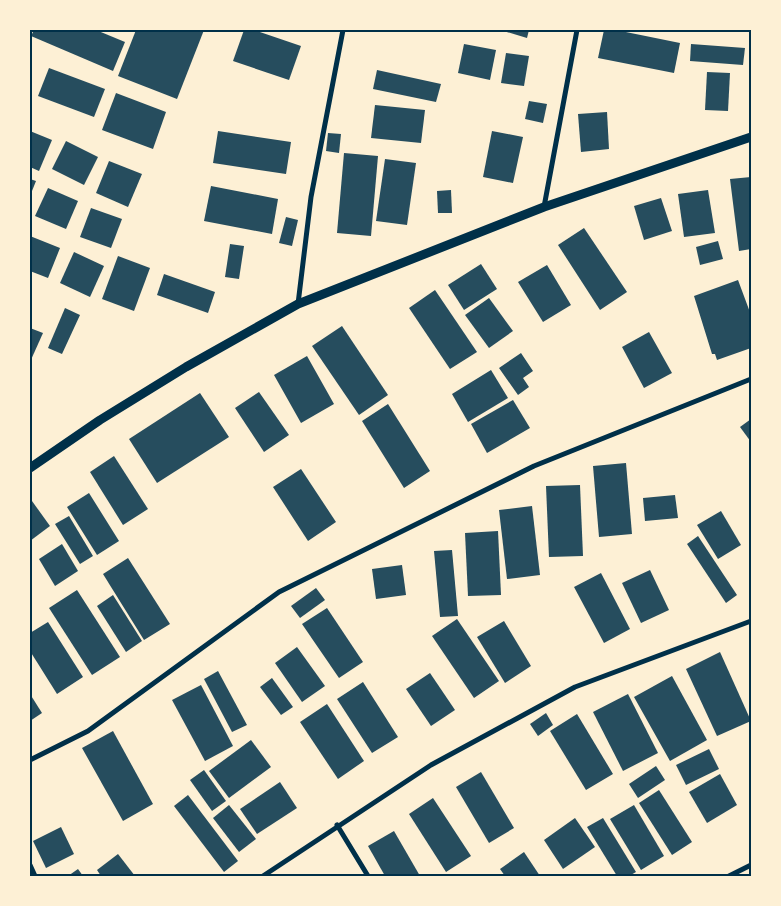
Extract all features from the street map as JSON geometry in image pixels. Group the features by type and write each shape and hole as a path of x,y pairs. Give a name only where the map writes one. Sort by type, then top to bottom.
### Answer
{"street":[{"path":"298,304 312,197 343,30"},
{"path":"544,207 576,30"},
{"path":"30,468 100,420 186,367 298,304 544,207 751,137"},
{"path":"30,760 88,731 279,592 534,466 751,379"},
{"path":"263,876 336,825 431,765 575,688 751,621"},
{"path":"336,825 368,876"},
{"path":"30,865 35,876"},
{"path":"729,876 751,865"}],"building":[{"path":"34,30 96,30 125,42 113,71 31,36"},
{"path":"136,30 204,30 177,99 118,76"},
{"path":"244,30 254,30 301,46 289,80 233,61"},
{"path":"500,30 529,30 527,38"},
{"path":"604,30 616,30 680,43 674,73 598,58"},
{"path":"464,44 496,50 490,80 458,73"},
{"path":"691,44 745,48 743,65 690,61"},
{"path":"506,53 529,56 524,86 501,83"},
{"path":"49,68 105,89 94,117 38,96"},
{"path":"377,70 441,84 436,102 373,89"},
{"path":"707,72 730,73 728,111 705,110"},
{"path":"116,93 166,112 153,149 102,130"},
{"path":"529,101 547,104 543,123 525,119"},
{"path":"375,105 425,110 421,143 371,138"},
{"path":"607,112 609,149 581,152 578,114"},
{"path":"30,131 52,140 39,171 30,167"},
{"path":"218,131 291,142 286,174 213,163"},
{"path":"492,131 523,137 513,183 483,177"},
{"path":"328,133 341,134 339,153 326,151"},
{"path":"66,141 98,157 84,185 52,169"},
{"path":"344,153 378,156 371,236 337,233"},
{"path":"385,159 416,163 407,225 376,221"},
{"path":"109,161 142,174 128,207 96,193"},
{"path":"751,177 751,249 739,251 730,179"},
{"path":"30,179 36,181 30,196"},
{"path":"211,186 278,199 272,234 204,221"},
{"path":"48,188 78,201 66,229 35,216"},
{"path":"451,190 452,213 438,213 437,191"},
{"path":"708,190 715,233 684,237 678,194"},
{"path":"661,198 672,231 644,240 634,206"},
{"path":"91,208 122,219 111,248 80,237"},
{"path":"286,217 298,220 292,246 279,243"},
{"path":"584,228 627,292 600,310 558,245"},
{"path":"30,236 60,248 48,278 30,271"},
{"path":"718,241 723,259 700,265 696,247"},
{"path":"230,244 244,246 239,279 225,277"},
{"path":"74,252 104,266 90,297 60,283"},
{"path":"118,256 150,268 134,311 102,299"},
{"path":"481,264 497,289 464,310 448,285"},
{"path":"547,265 571,305 543,322 518,282"},
{"path":"164,274 215,292 208,313 157,295"},
{"path":"738,280 751,315 751,348 717,360 715,354 712,354 694,296"},
{"path":"435,290 477,352 450,369 409,308"},
{"path":"489,298 513,331 489,348 465,315"},
{"path":"65,308 80,315 62,354 48,348"},
{"path":"342,326 388,395 359,415 312,346"},
{"path":"30,328 43,333 30,362"},
{"path":"649,332 672,373 644,388 622,347"},
{"path":"521,353 533,371 523,378 529,387 518,395 499,368"},
{"path":"307,356 334,404 301,423 274,375"},
{"path":"491,370 508,398 468,422 452,394"},
{"path":"259,392 289,435 264,452 235,408"},
{"path":"200,393 229,437 157,483 129,439"},
{"path":"513,400 530,428 487,453 471,424"},
{"path":"388,404 430,471 404,488 362,421"},
{"path":"751,419 751,442 740,427"},
{"path":"114,456 148,509 123,525 90,472"},
{"path":"626,463 632,534 599,537 593,466"},
{"path":"301,469 336,522 308,541 273,487"},
{"path":"580,485 583,556 549,557 546,486"},
{"path":"89,493 119,541 97,555 67,507"},
{"path":"675,495 678,518 645,521 643,498"},
{"path":"32,501 50,526 30,541 30,503"},
{"path":"532,506 540,575 507,579 499,510"},
{"path":"721,511 741,545 718,559 697,525"},
{"path":"69,516 93,556 80,564 55,524"},
{"path":"498,531 501,595 468,596 465,533"},
{"path":"698,536 737,595 726,603 687,544"},
{"path":"62,544 78,571 55,586 39,559"},
{"path":"452,550 458,616 440,617 434,551"},
{"path":"128,558 170,624 144,640 103,574"},
{"path":"402,565 406,595 376,599 372,569"},
{"path":"650,570 669,610 641,623 622,583"},
{"path":"601,573 630,629 604,643 574,587"},
{"path":"316,588 325,600 300,618 291,606"},
{"path":"77,590 120,657 92,675 49,608"},
{"path":"113,595 142,641 126,652 97,606"},
{"path":"327,608 363,662 339,678 302,624"},
{"path":"457,619 499,681 474,698 432,636"},
{"path":"504,621 531,666 505,683 477,637"},
{"path":"48,622 83,677 57,694 30,651 30,633"},
{"path":"297,647 325,686 302,702 275,663"},
{"path":"720,652 751,721 717,736 686,669"},
{"path":"218,671 247,725 232,732 204,679"},
{"path":"430,673 455,710 431,726 406,689"},
{"path":"672,676 707,740 670,761 634,697"},
{"path":"272,678 293,707 281,715 260,687"},
{"path":"363,682 398,737 372,753 337,699"},
{"path":"201,685 233,746 205,761 172,700"},
{"path":"30,694 42,713 30,721"},
{"path":"628,694 658,753 623,771 593,712"},
{"path":"327,704 364,761 338,779 300,722"},
{"path":"546,713 553,725 538,736 530,724"},
{"path":"577,714 613,774 586,790 550,731"},
{"path":"113,731 153,804 123,821 82,748"},
{"path":"251,740 271,767 229,798 209,771"},
{"path":"709,749 719,769 686,785 676,765"},
{"path":"656,766 665,780 638,798 629,784"},
{"path":"204,770 226,801 212,811 190,780"},
{"path":"481,772 514,828 489,843 456,787"},
{"path":"720,774 737,805 707,823 689,792"},
{"path":"280,782 297,808 257,834 240,809"},
{"path":"659,790 692,842 672,855 639,803"},
{"path":"188,795 238,861 224,872 174,806"},
{"path":"433,798 471,856 446,872 409,814"},
{"path":"229,805 256,839 239,852 213,818"},
{"path":"634,805 664,856 641,870 610,819"},
{"path":"575,818 595,847 563,869 544,840"},
{"path":"603,818 636,872 629,876 617,876 587,827"},
{"path":"61,827 74,854 46,868 33,841"},
{"path":"394,831 420,876 385,876 368,846"},
{"path":"524,852 540,876 505,876 500,869"},
{"path":"118,854 135,876 101,876 97,870"},
{"path":"78,869 83,876 68,876"}]}
